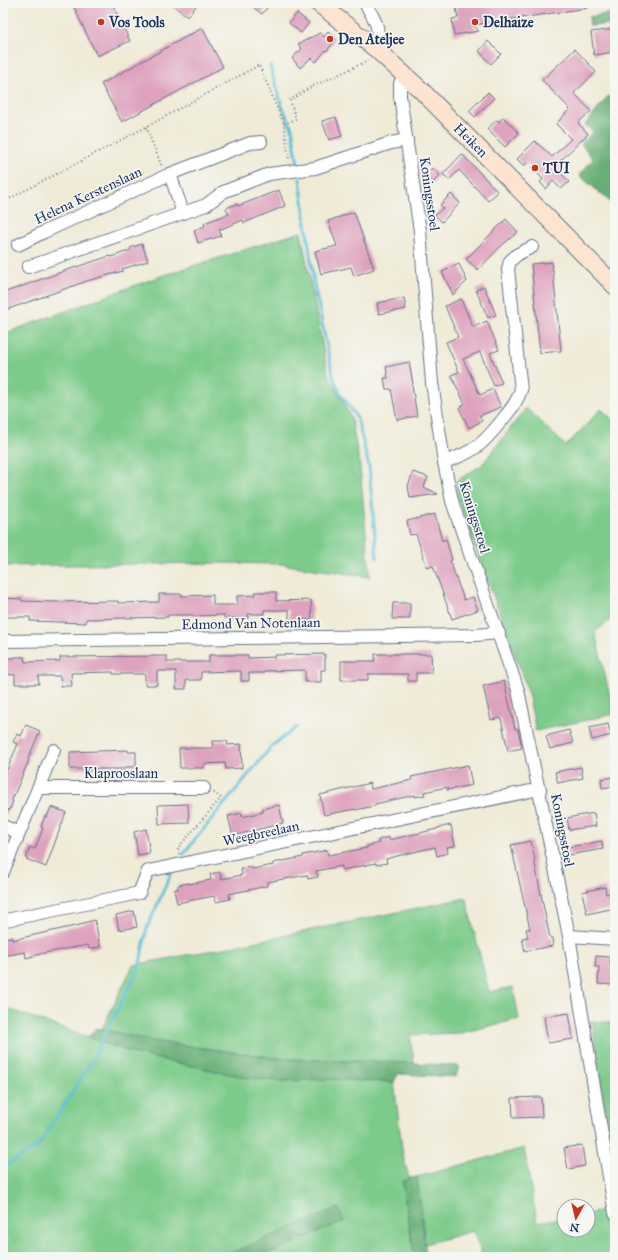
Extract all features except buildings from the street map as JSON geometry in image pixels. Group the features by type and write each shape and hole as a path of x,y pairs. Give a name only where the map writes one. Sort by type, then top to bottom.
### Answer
{"main road":[{"name":"Heiken","path":"318,3 379,51 404,73 615,286"}],"street":[{"path":"365,3 377,24 379,51"},
{"name":"Koningsstoel","path":"404,73 400,84 400,96 423,256 432,383 444,462 452,501 518,690 540,789 569,936 615,1213"},
{"path":"28,267 206,205 223,192 269,174 315,168 391,143 407,140"},
{"name":"Helena Kerstenslaan","path":"18,245 168,174 250,143 261,142"},
{"path":"168,174 183,213"},
{"path":"444,462 462,456 476,448 486,439 519,397 521,390 508,270 510,261 518,254 532,247"},
{"name":"Edmond Van Notenlaan","path":"3,641 476,635 499,633"},
{"path":"3,872 54,750"},
{"name":"Klaprooslaan","path":"38,788 204,788"},
{"name":"Weegbreelaan","path":"3,920 139,892 148,871 540,789"},
{"path":"3,826 20,833"},
{"path":"569,936 615,938"}],"path":[{"path":"284,124 296,119 290,100 311,87 379,51"},
{"path":"3,202 146,127 259,65 284,124 290,171"},
{"path":"146,127 168,174"},
{"path":"181,865 178,848 221,798 214,792 207,791 204,788"}],"green space":[{"path":"615,12 615,24 590,26 589,17"},
{"path":"608,96 615,100 615,206 579,175 593,159 581,144 593,132 585,125"},
{"path":"301,232 328,374 351,417 360,467 370,577 280,564 222,563 3,566 3,461 7,460 3,443 3,334 158,277"},
{"path":"526,408 566,446 601,409 615,422 615,616 595,632 614,714 536,731 527,688 459,502 456,481 482,465"},
{"path":"466,898 489,992 513,987 519,1019 460,1033 410,1035 414,1063 284,1059 153,1041 102,1029 133,965 224,948"},
{"path":"3,1007 136,1054 249,1078 280,1081 325,1079 394,1082 403,1156 409,1178 402,1182 414,1253 426,1253 427,1257 3,1257"},
{"path":"592,1021 615,1023 615,1175"},
{"path":"96,1028 153,1041 284,1059 459,1066 456,1077 398,1074 394,1082 325,1079 280,1081 249,1078 136,1054 88,1037"},
{"path":"524,1148 537,1222 556,1219 556,1238 596,1238 596,1212 608,1210 615,1257 483,1257 473,1231 425,1244 417,1177"},
{"path":"417,1177 426,1253 414,1253 402,1182 409,1178"},
{"path":"338,1208 344,1221 261,1257 222,1257"}],"waterway":[{"path":"270,66 282,106 292,128 298,165"},
{"path":"300,179 314,284 333,376 340,393 357,418 369,466 377,558"},
{"path":"183,854 273,745 297,727"},
{"path":"3,1167 34,1149 40,1143 90,1064 139,968 147,928 172,871"}],"place":[{"name":"Vos Tools","path":"101,22"},
{"name":"Delhaize","path":"475,22"},
{"name":"Den Ateljee","path":"330,39"},
{"name":"TUI","path":"535,168"}]}
